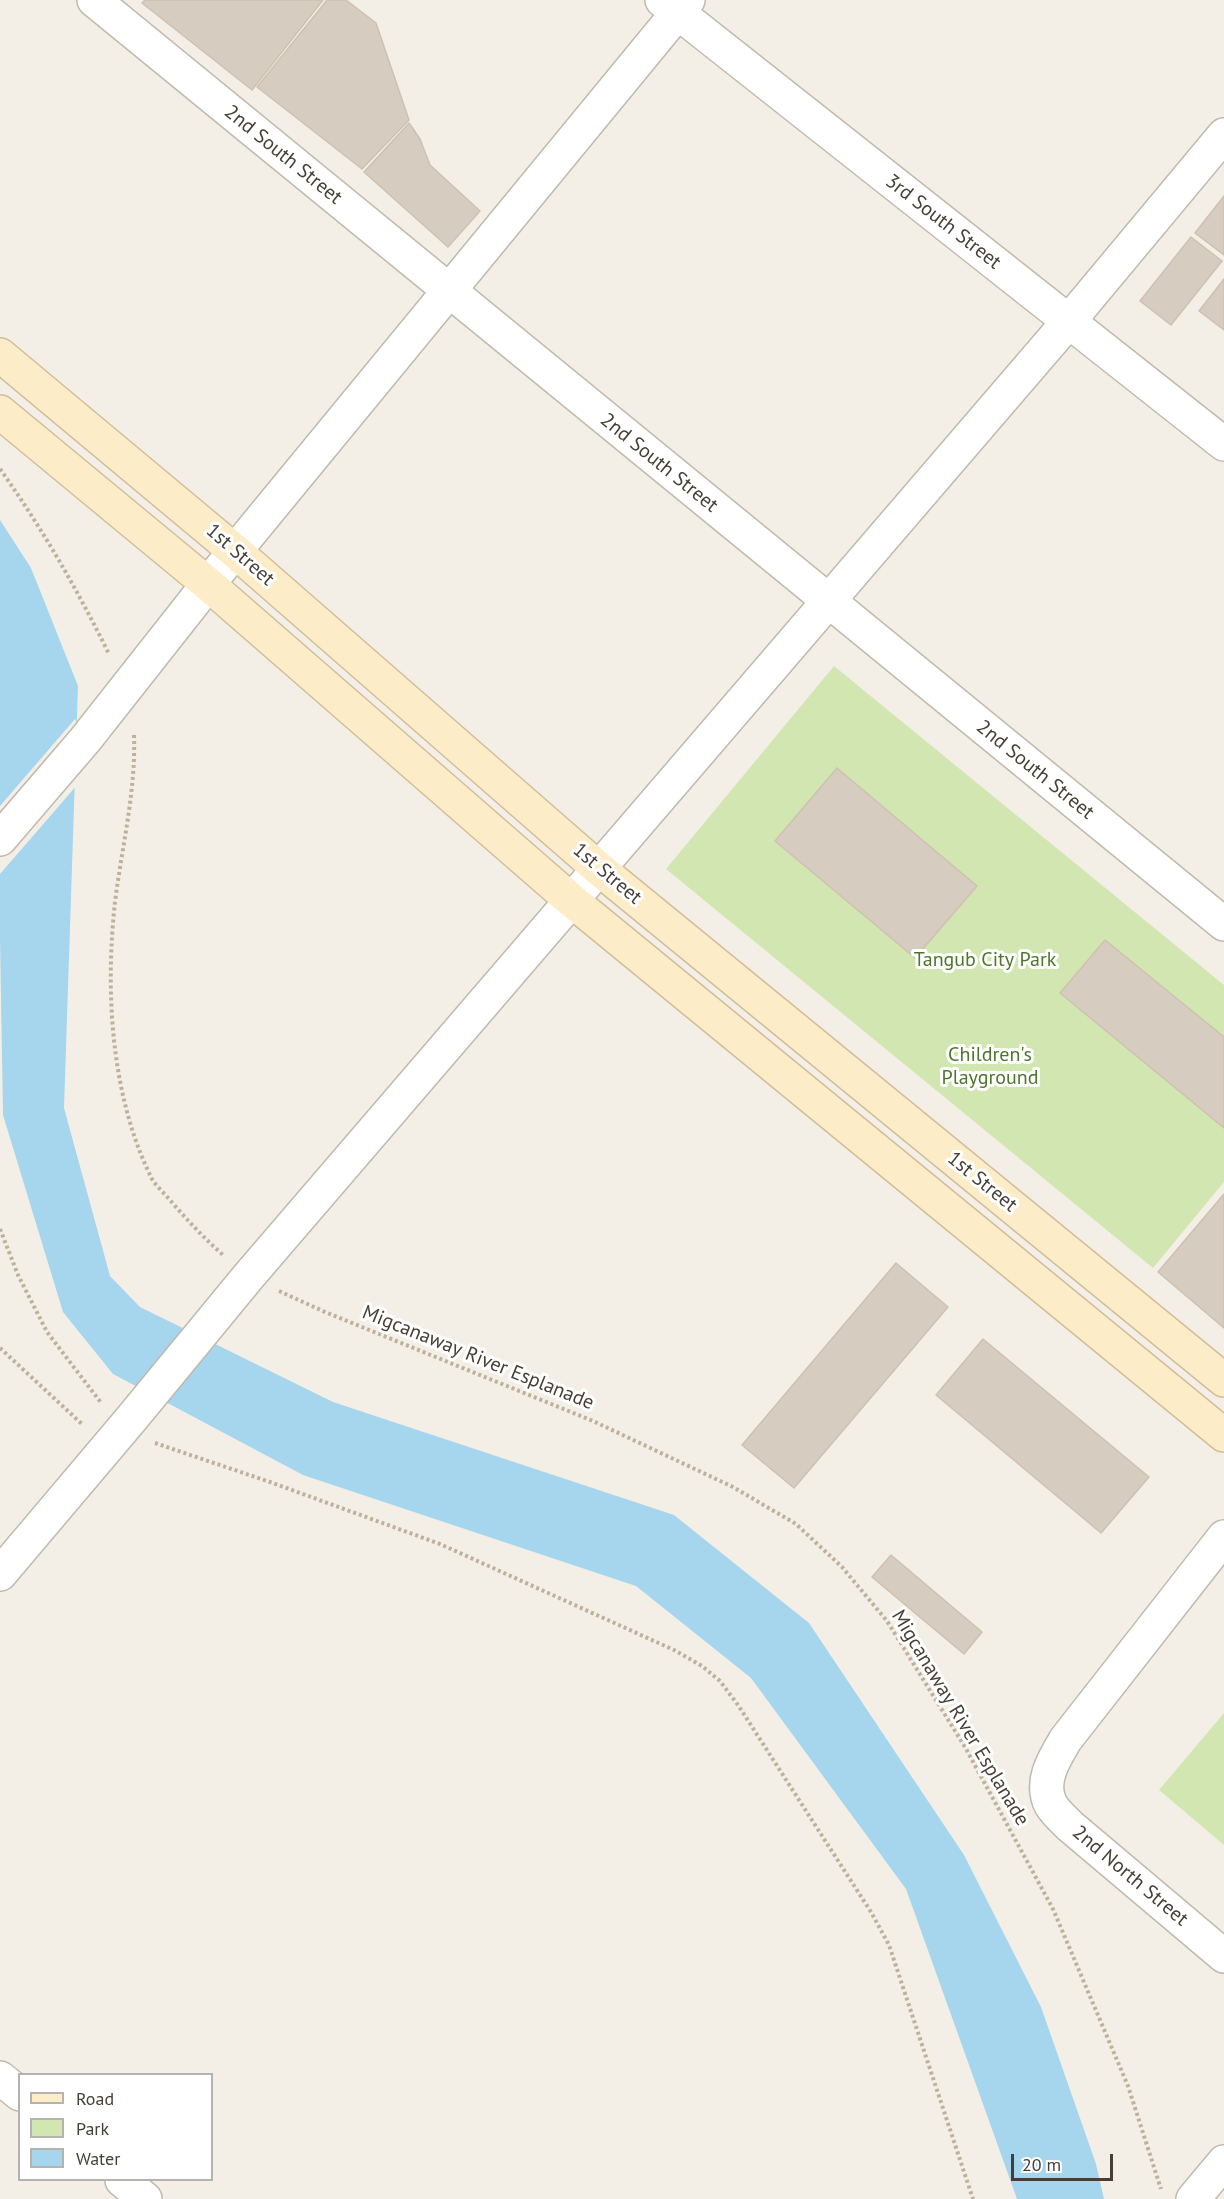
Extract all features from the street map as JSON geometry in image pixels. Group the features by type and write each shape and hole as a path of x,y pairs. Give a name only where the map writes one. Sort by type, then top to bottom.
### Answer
{"main road":[{"name":"1st Street","path":"0,355 236,552 598,868 1224,1380"},
{"path":"0,412 208,584 571,900 1224,1435"}],"street":[{"name":"2nd South Street","path":"94,0 1224,924"},
{"path":"0,839 85,740 208,584 449,292 676,4"},
{"name":"3rd South Street","path":"676,4 1224,444"},
{"path":"0,1574 242,1284 1069,321 1224,135"},
{"name":"2nd North Street","path":"1224,1538 1066,1739 1050,1766 1047,1788 1051,1805 1070,1826 1224,1956"},
{"path":"0,2078 18,2092"},
{"path":"1193,2199 1224,2162"},
{"path":"123,2181 145,2199"}],"path":[{"name":"Migcanaway River Esplanade","path":"0,469 35,518 82,599 126,689 134,718 132,793 115,904 111,982 116,1058 126,1114 153,1180 242,1284 335,1317 593,1421 722,1482 796,1524 842,1567 887,1621 923,1679 964,1747 1053,1909 1128,2086 1164,2199"},
{"path":"0,1229 18,1275 47,1332 121,1431"},
{"path":"0,1348 121,1431 270,1482 440,1545 674,1650 702,1666 720,1681 756,1731 871,1912 889,1945 973,2199"}],"green space":[{"name":"Tangub City Park","path":"834,666 1224,985 1224,1182 1153,1268 666,869"},
{"path":"1224,1713 1224,1845 1159,1790"}],"water":[{"path":"0,520 31,568 78,686 64,1108 110,1276 140,1307 333,1402 674,1515 809,1623 964,1855 1041,2007 1096,2164 1104,2199 1017,2199 906,1889 751,1678 636,1586 303,1475 113,1374 63,1312 3,1115 0,938"}],"pier":[{"path":"75,719 79,728 78,784 0,874 0,806"}],"building":[{"path":"145,0 323,0 252,90 142,3"},
{"path":"327,0 346,0 376,23 409,120 362,169 257,87"},
{"path":"409,123 420,139 430,165 480,211 448,247 364,172"},
{"path":"1224,196 1224,255 1195,233"},
{"path":"1191,237 1222,261 1171,325 1140,301"},
{"path":"1224,279 1224,330 1199,311"},
{"path":"837,768 977,886 915,958 775,841"},
{"path":"1105,940 1224,1037 1224,1128 1060,993"},
{"path":"1224,1194 1224,1328 1158,1272"},
{"path":"896,1263 948,1307 794,1488 742,1445"},
{"path":"983,1339 1149,1477 1101,1533 936,1395"},
{"path":"891,1555 982,1632 964,1654 872,1577"}],"park label":[{"name":"Children's Playground","path":"990,1066"}]}
